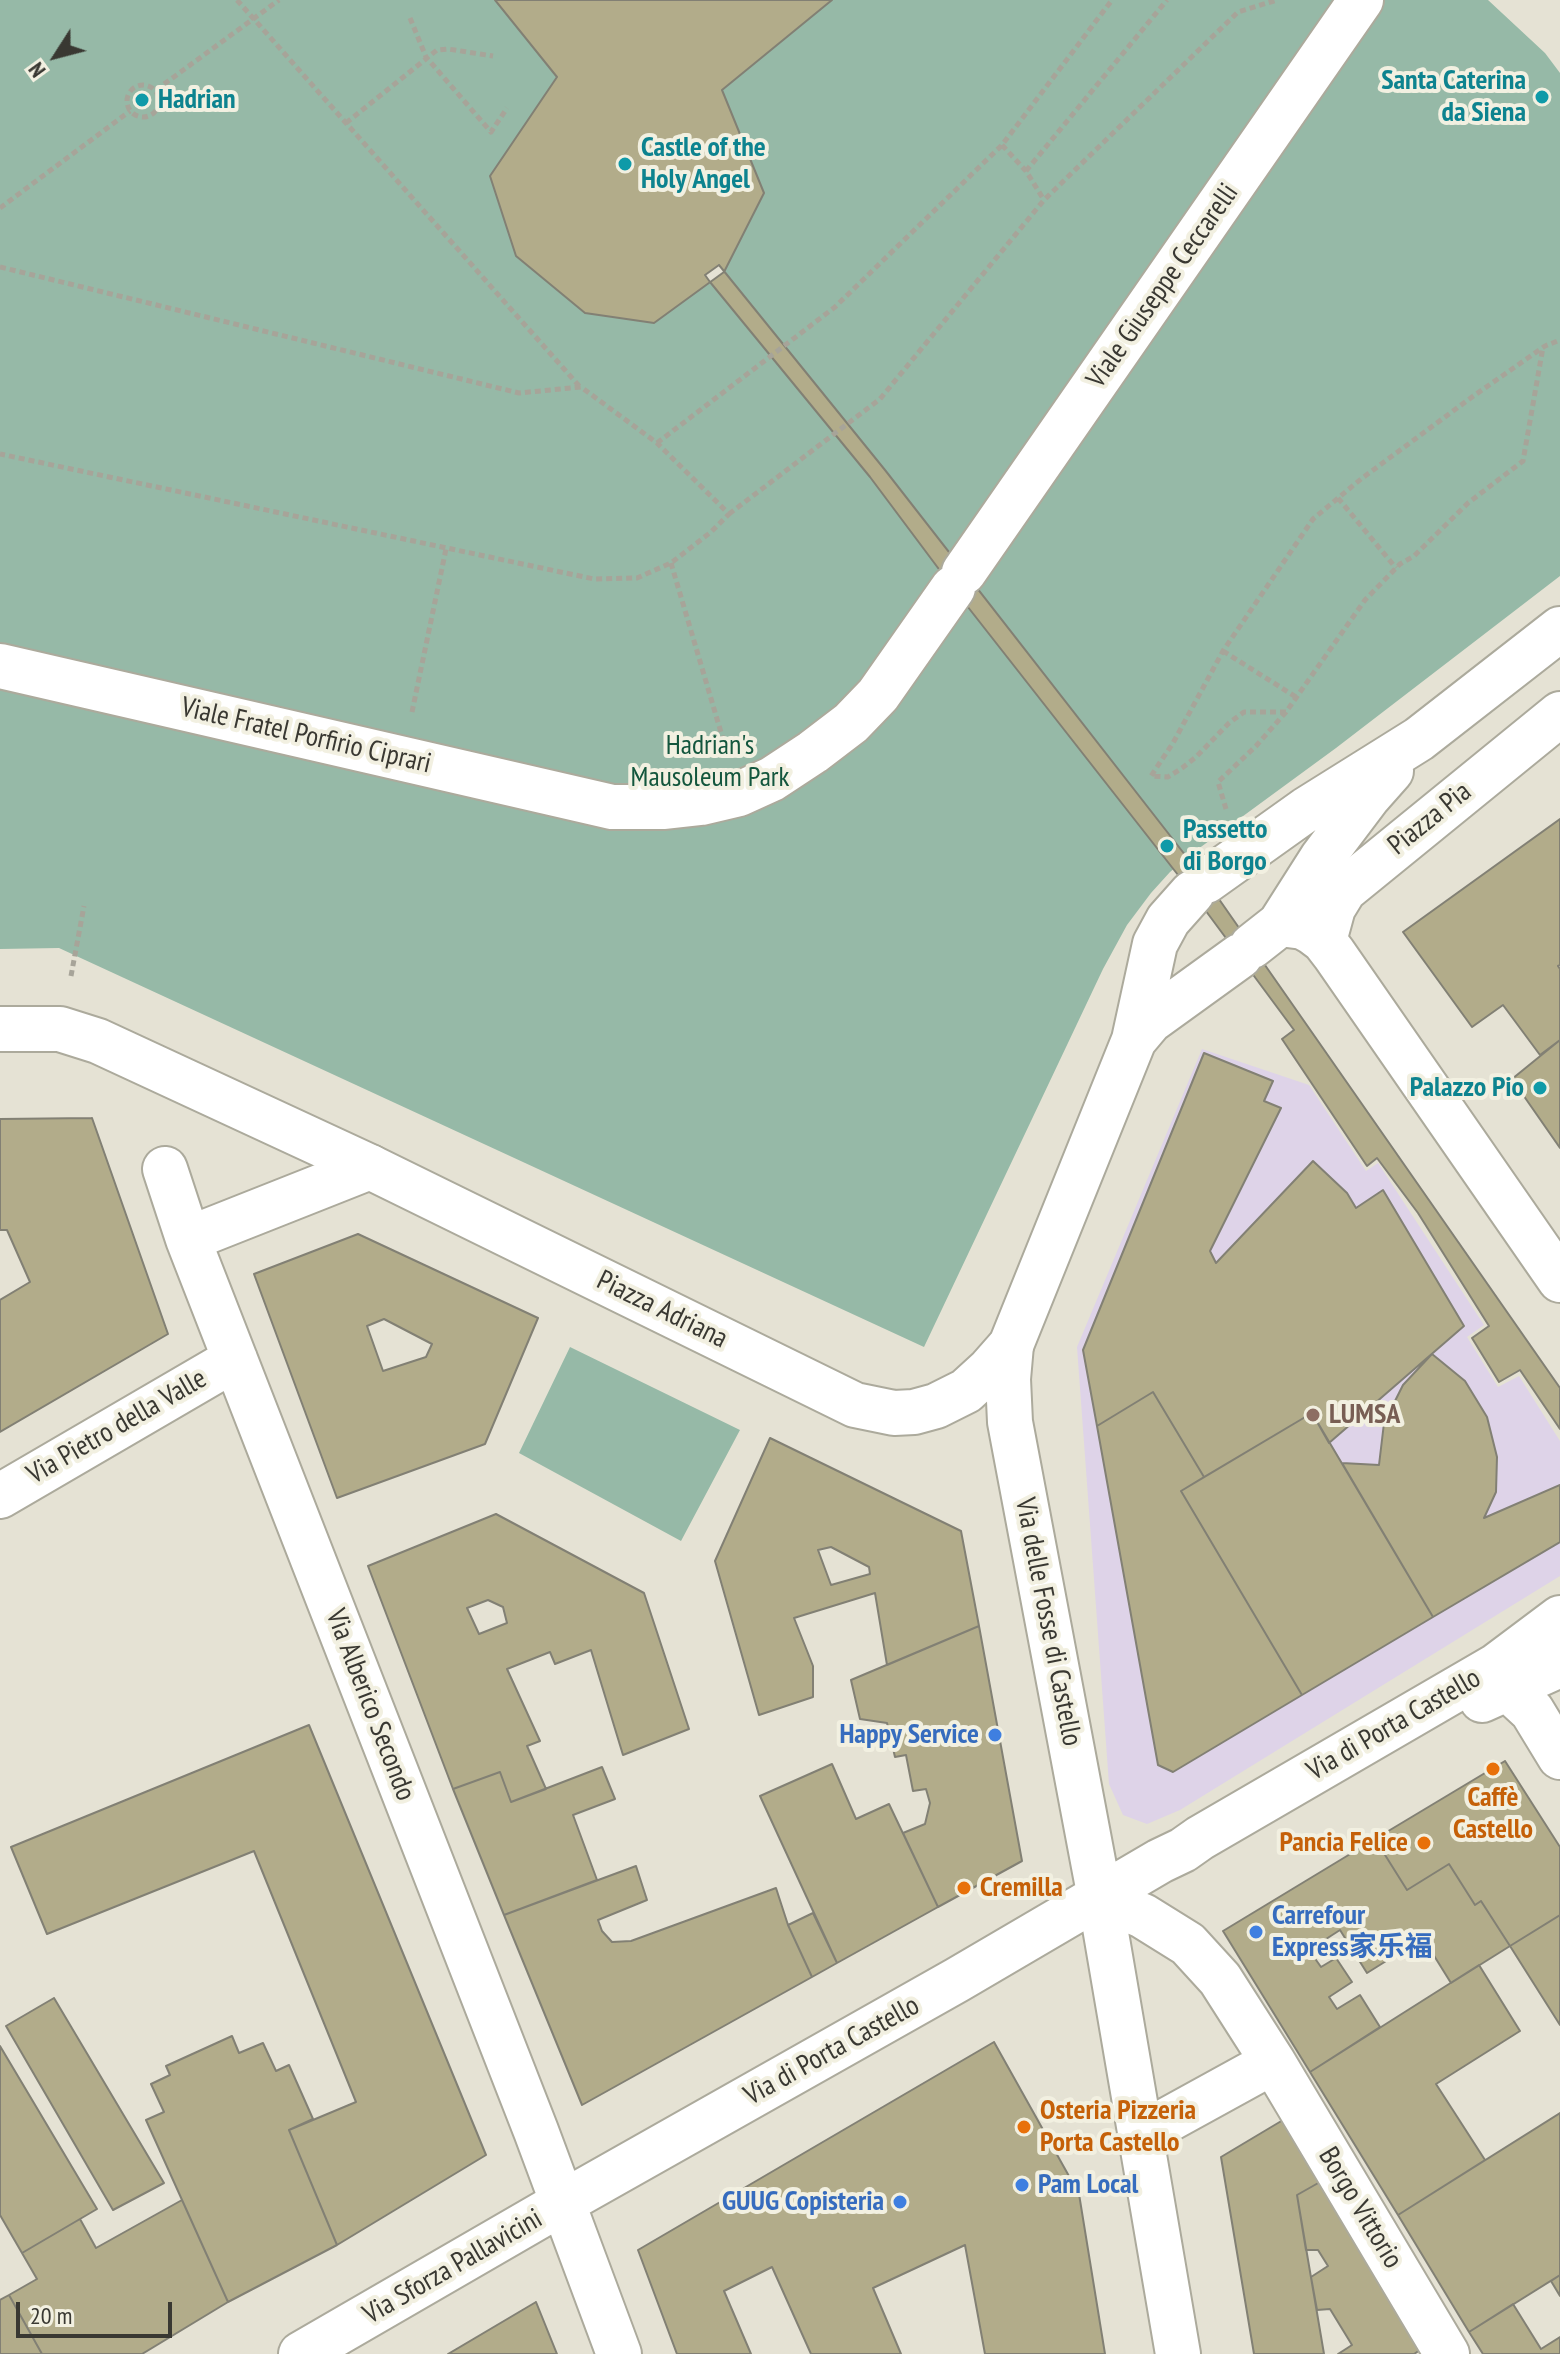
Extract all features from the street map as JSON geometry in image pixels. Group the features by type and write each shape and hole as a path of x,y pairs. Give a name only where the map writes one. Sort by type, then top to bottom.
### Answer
{"street":[{"name":"Viale Giuseppe Ceccarelli","path":"851,723 878,695 1361,0"},
{"name":"Piazza Pia","path":"1199,887 1307,809 1419,739 1560,629"},
{"name":"Viale Fratel Porfirio Ciprari","path":"0,666 612,807 665,807 739,794 772,779 851,723"},
{"name":"Piazza Pia","path":"1324,941 1333,908 1344,890 1560,714"},
{"name":"Piazza Pia","path":"1257,942 1353,817 1419,739"},
{"name":"Piazza Adriana","path":"0,1029 60,1029 128,1053 370,1167 855,1405 894,1413 914,1412 936,1406 966,1391 1011,1345 1134,1040 1155,944 1168,920 1199,887"},
{"path":"1257,942 1303,927 1324,941 1560,1280"},
{"name":"Piazza Adriana","path":"1134,1040 1150,1021 1257,942"},
{"path":"188,1239 370,1167"},
{"name":"Via Alberico Secondo","path":"165,1169 188,1239 619,2354"},
{"name":"Via delle Fosse di Castello","path":"1011,1345 1008,1379 1010,1422 1100,1898 1178,2354"},
{"name":"Via Pietro della Valle","path":"0,1496 235,1359"},
{"name":"Via di Porta Castello","path":"562,2203 1161,1866 1200,1838 1496,1666 1560,1618"},
{"name":"Via di Porta Castello","path":"1183,1850 1506,1687 1560,1665"},
{"path":"1506,1687 1532,1711 1560,1757"},
{"name":"Borgo Vittorio","path":"1100,1898 1143,1916 1177,1936 1198,1953 1220,1979 1447,2354"},
{"path":"1142,2134 1273,2062"},
{"name":"Via Sforza Pallavicini","path":"301,2354 562,2203"}],"path":[{"path":"237,0 581,387 657,443 729,514"},
{"path":"156,90 279,0"},
{"path":"657,443 835,307 1002,145 1112,0"},
{"path":"1026,171 1167,0"},
{"path":"0,454 594,579 637,578 671,563 729,514 880,399 1044,200 1238,12 1277,0"},
{"path":"410,18 426,57 491,132 507,108"},
{"path":"346,123 426,57 442,49 493,56"},
{"path":"144,84 156,90 159,104 154,113 139,117 130,111 127,95 134,87 144,84"},
{"path":"0,208 130,111"},
{"path":"1002,145 1026,171 1044,200"},
{"path":"0,267 519,393 581,387"},
{"path":"1286,712 1244,712 1182,768 1168,777 1151,776 1173,743 1223,651 1313,519 1472,397 1543,347 1560,340"},
{"path":"1226,810 1218,782 1286,712 1365,600 1468,503 1523,461 1543,347"},
{"path":"1338,498 1396,568"},
{"path":"420,673 446,549"},
{"path":"671,563 725,744"},
{"path":"1223,651 1296,697"},
{"path":"71,976 84,906"}],"shaded area":[{"name":"LUMSA","path":"1202,1049 1309,1085 1366,1171 1378,1163 1484,1325 1467,1337 1498,1387 1519,1376 1560,1441 1560,1576 1180,1810 1147,1824 1123,1815 1109,1784 1077,1347"}],"green space":[{"name":"Hadrian's Mausoleum Park","path":"0,0 495,0 557,77 490,176 516,256 585,313 654,323 724,272 764,193 722,90 832,0 1488,0 1545,53 1560,73 1560,576 1336,748 1194,852 1151,893 1127,925 1103,969 924,1347 59,948 0,949"},
{"path":"570,1347 740,1430 681,1541 519,1453"}],"building":[{"name":"Castle of the Holy Angel","path":"495,0 832,0 722,90 764,193 724,272 654,323 585,313 516,256 490,176 557,77"},
{"name":"Passetto di Borgo","path":"719,265 885,470 1214,892 1560,1388 1560,1429 1520,1370 1499,1382 1472,1338 1489,1326 1418,1213 1377,1158 1367,1166 1282,1039 1294,1030 1200,903 870,477 710,282 705,275"},
{"path":"1560,819 1560,1040 1540,1055 1503,1005 1472,1027 1403,932"},
{"name":"Palazzo Pio","path":"1560,1040 1560,1148 1512,1079"},
{"path":"1204,1053 1273,1081 1264,1101 1281,1108 1210,1251 1216,1263 1313,1161 1347,1193 1356,1208 1383,1190 1464,1326 1329,1443 1312,1413 1204,1477 1153,1392 1097,1426 1083,1350"},
{"path":"92,1118 168,1334 0,1432 0,1300 30,1282 7,1230 0,1230 0,1119"},
{"path":"358,1234 538,1318 485,1444 337,1498 254,1274","holes":["384,1319 432,1344 426,1357 383,1371 367,1326"]},
{"path":"1432,1354 1465,1381 1487,1417 1497,1457 1496,1492 1484,1518 1560,1485 1560,1542 1433,1617 1342,1463 1379,1465 1384,1423 1403,1385"},
{"path":"1153,1392 1204,1477 1181,1491 1302,1695 1173,1772 1158,1765 1097,1426"},
{"path":"1312,1413 1433,1617 1302,1695 1181,1491"},
{"path":"770,1438 961,1531 979,1626 887,1665 875,1593 794,1618 813,1666 813,1697 759,1715 715,1561","holes":["831,1547 869,1567 870,1574 831,1585 818,1550"]},
{"path":"496,1514 644,1593 689,1729 623,1755 591,1650 555,1664 550,1652 507,1669 540,1741 527,1746 546,1789 511,1802 500,1772 453,1789 368,1566","holes":["488,1600 503,1607 507,1623 479,1634 467,1608"]},
{"path":"979,1626 1022,1861 938,1907 903,1833 925,1824 930,1803 926,1789 913,1791 906,1755 895,1757 887,1723 860,1719 851,1680"},
{"path":"309,1725 486,2155 337,2245 289,2130 356,2102 254,1851 47,1934 11,1847"},
{"path":"1505,1761 1560,1847 1560,1915 1510,1946 1481,1901 1475,1905 1449,1864 1407,1890 1375,1839"},
{"path":"832,1764 856,1819 889,1804 938,1907 837,1963 760,1796"},
{"path":"602,1767 615,1799 573,1815 597,1880 504,1915 453,1789 500,1772 511,1802"},
{"path":"1375,1839 1407,1890 1449,1864 1475,1905 1481,1901 1510,1946 1451,1983 1423,1938 1367,1973 1340,1930 1309,1950 1321,1967 1336,1958 1352,1982 1329,1997 1337,2009 1360,1995 1380,2027 1310,2072 1223,1931"},
{"path":"636,1866 647,1900 598,1920 602,1931 612,1942 631,1941 776,1888 788,1925 812,1977 582,2105 504,1915"},
{"path":"813,1913 837,1963 812,1977 788,1925"},
{"path":"1560,1915 1560,2025 1510,1946"},
{"path":"1479,1965 1520,2031 1436,2084 1485,2160 1398,2215 1310,2072"},
{"path":"54,1998 164,2183 113,2210 6,2026"},
{"path":"232,2036 239,2053 263,2043 276,2071 289,2065 313,2119 289,2130 337,2245 228,2302 146,2120 164,2112 151,2084 170,2075 166,2066"},
{"name":"GUUG Copisteria","path":"994,2042 1079,2194 1105,2354 985,2354 965,2245 873,2288 901,2354 811,2354 772,2267 724,2291 751,2354 677,2354 638,2250"},
{"path":"0,2046 97,2209 22,2253 0,2215"},
{"path":"1560,2113 1560,2275 1469,2332 1398,2215"},
{"path":"1283,2120 1320,2182 1297,2195 1324,2354 1254,2354 1221,2157"},
{"path":"1320,2182 1423,2348 1414,2354 1338,2354 1352,2345 1330,2309 1317,2310 1311,2277 1328,2266 1318,2250 1306,2250 1297,2195"},
{"path":"182,2200 228,2302 142,2354 42,2354 9,2295 37,2279 22,2253 80,2219 96,2248"},
{"path":"1560,2275 1560,2296 1551,2281"},
{"path":"9,2295 42,2354 0,2354 0,2300"},
{"path":"536,2302 557,2354 448,2354"},
{"path":"1513,2304 1541,2349 1560,2337 1560,2354 1483,2354 1469,2332"}],"place":[{"name":"Santa Caterina da Siena","path":"1542,97"},
{"name":"Hadrian","path":"142,100"},
{"name":"Castle of the Holy Angel","path":"625,164"},
{"name":"Passetto di Borgo","path":"1167,846"},
{"name":"Palazzo Pio","path":"1540,1088"},
{"name":"LUMSA","path":"1313,1415"},
{"name":"Happy Service","path":"995,1735"},
{"name":"Caffè Castello","path":"1493,1769"},
{"name":"Pancia Felice","path":"1424,1843"},
{"name":"Cremilla","path":"964,1888"},
{"name":"Carrefour Express家乐福","path":"1256,1932"},
{"name":"Osteria Pizzeria Porta Castello","path":"1024,2127"},
{"name":"Pam Local","path":"1022,2185"},
{"name":"GUUG Copisteria","path":"900,2202"}]}
